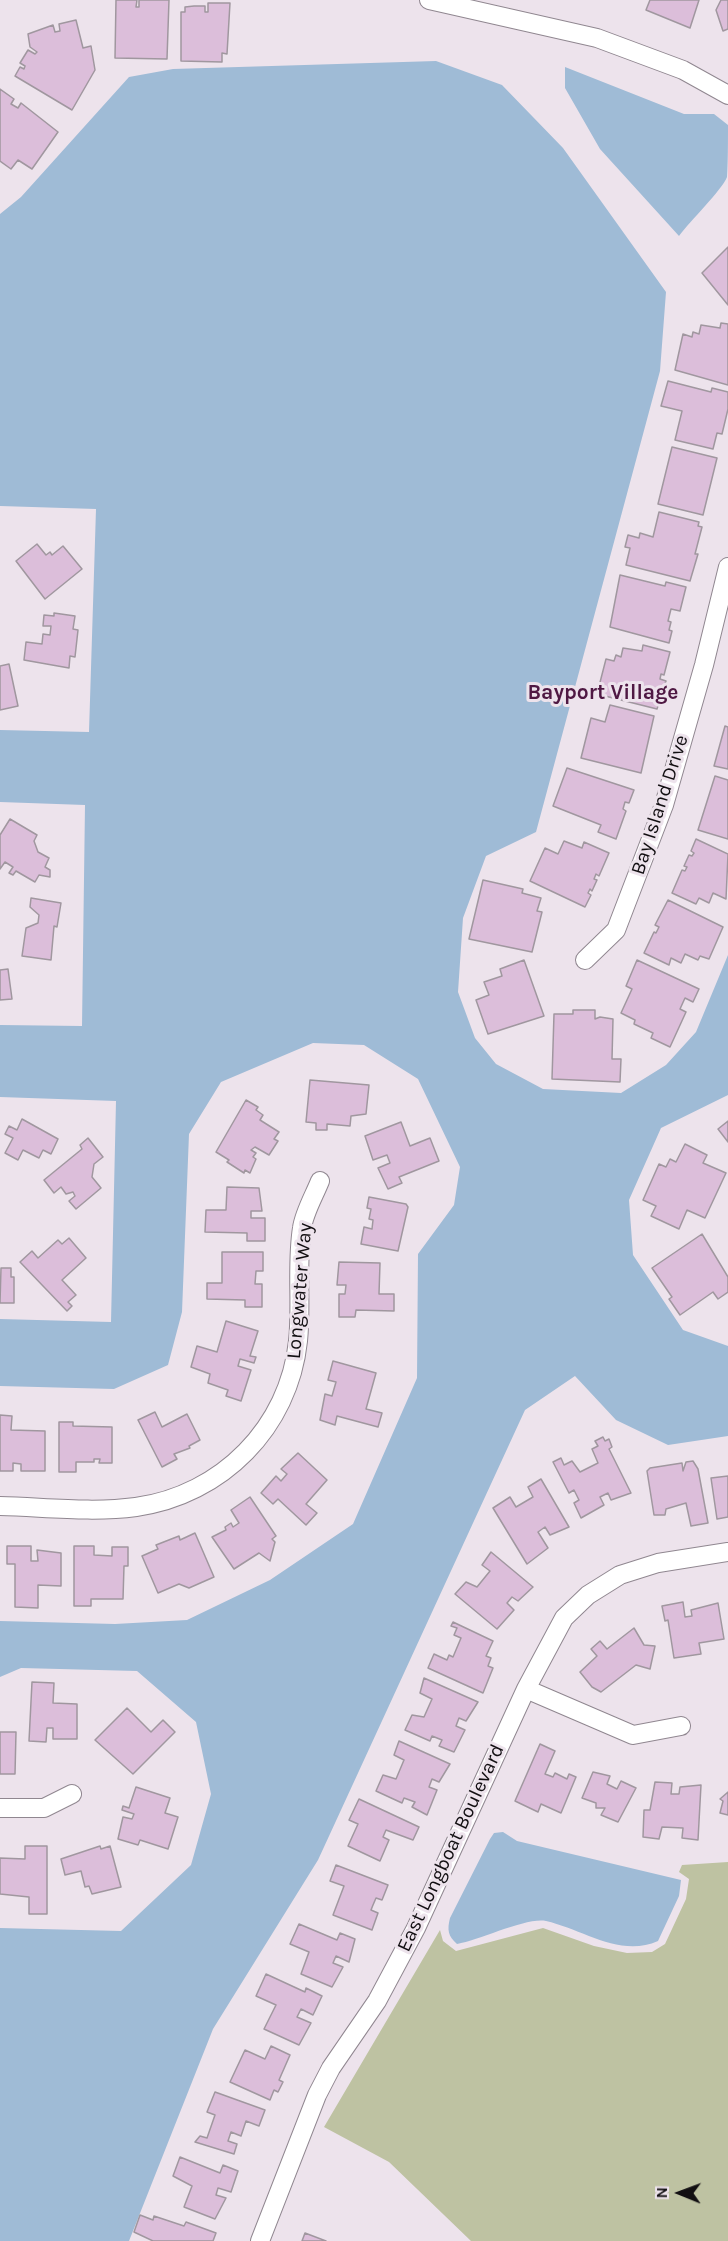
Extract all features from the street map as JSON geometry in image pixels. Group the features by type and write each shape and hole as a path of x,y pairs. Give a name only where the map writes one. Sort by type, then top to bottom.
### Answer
{"street":[{"path":"429,0 597,38 683,70 728,95"},
{"name":"Bay Island Drive","path":"585,960 616,930 664,805 704,665 728,567"},
{"name":"Longwater Way","path":"0,1506 117,1509 156,1503 211,1480 248,1451 275,1413 294,1368 298,1341 302,1227 320,1182"},
{"name":"East Longboat Boulevard","path":"260,2241 317,2096 331,2068 377,2001 416,1928 526,1689 564,1618 588,1595 620,1575 658,1563 728,1552"},
{"path":"526,1689 633,1735 681,1726"},
{"path":"0,1808 44,1808 72,1794"}],"green space":[{"path":"728,1862 728,2241 471,2241 389,2162 324,2127 440,1930 443,1941 456,1951 543,1928 594,1946 627,1953 652,1952 665,1944 686,1899 689,1879 679,1872 682,1865"}],"water":[{"path":"436,61 502,85 563,148 666,292 660,371 536,832 486,856 463,918 458,992 475,1038 496,1064 543,1089 621,1093 666,1065 696,1032 728,955 728,1095 661,1128 629,1200 633,1255 683,1330 728,1346 728,1436 668,1445 616,1420 575,1376 525,1410 318,1860 213,2029 129,2241 0,2241 0,1928 121,1931 191,1865 211,1794 196,1722 137,1671 21,1668 0,1677 0,1621 115,1624 187,1620 270,1580 353,1524 417,1378 418,1254 454,1205 460,1167 418,1079 364,1045 313,1043 221,1082 189,1134 182,1312 168,1365 114,1389 0,1386 0,1319 111,1322 116,1101 0,1097 0,1025 82,1026 85,805 0,802 0,730 89,732 96,509 0,506 0,214 21,197 129,77 173,69"},
{"path":"565,67 684,114 714,114 728,125 727,177 719,190 679,236 600,149 565,88"},
{"path":"503,1832 517,1841 681,1880 679,1896 658,1941 630,1946 615,1944 560,1925 538,1921 516,1925 457,1944 449,1932 450,1918 490,1839 494,1833"}],"building":[{"path":"116,0 137,0 136,7 139,7 139,0 169,0 167,59 115,58"},
{"path":"650,0 699,0 690,28 646,10"},
{"path":"721,0 728,0 728,29 723,31 716,10"},
{"path":"208,3 230,3 227,54 222,53 222,62 181,61 181,12 185,12 185,7 205,6 205,12 208,12"},
{"path":"76,20 83,48 91,46 95,70 72,110 15,76 20,67 24,69 25,66 20,63 28,50 35,54 37,52 30,47 28,34 53,25 55,32 60,31 59,24"},
{"path":"0,89 14,99 11,104 18,108 21,103 58,132 32,169 18,160 11,169 0,161"},
{"path":"728,247 728,305 702,273"},
{"path":"721,323 728,324 728,385 675,370 683,334 692,337 693,332 699,334 701,325 720,328"},
{"path":"668,381 711,392 712,388 728,392 728,409 722,434 717,433 713,449 675,440 682,411 661,406"},
{"path":"672,447 717,458 703,515 658,504"},
{"path":"659,512 699,522 698,526 702,527 695,554 698,554 690,581 626,565 630,548 625,547 628,535 639,538 640,533 653,537"},
{"path":"37,544 46,555 50,552 52,555 63,546 82,569 45,599 16,561"},
{"path":"620,575 665,586 666,582 686,587 680,611 671,609 668,621 671,622 669,630 672,631 669,643 610,627"},
{"path":"54,613 75,616 73,629 78,630 75,657 70,656 69,668 24,660 26,642 42,644 43,634 50,635 51,626 43,626 44,615 54,616"},
{"path":"643,645 670,652 664,675 661,674 660,679 666,681 657,709 597,694 606,659 614,661 616,655 621,657 623,648 642,651"},
{"path":"9,664 18,706 0,710 0,666"},
{"path":"610,705 654,716 641,773 581,758 591,718 605,722"},
{"path":"725,726 728,727 728,769 714,766"},
{"path":"567,768 634,790 629,803 625,802 623,809 626,811 616,839 598,832 601,825 553,806"},
{"path":"715,776 728,780 728,839 698,830"},
{"path":"10,819 37,835 34,841 38,852 49,858 45,867 50,870 50,877 39,875 35,882 16,871 13,875 9,873 13,867 5,862 0,869 0,835"},
{"path":"696,839 728,854 726,899 713,893 709,903 699,898 696,904 672,893 682,870 685,871 687,867 684,866 689,855 692,856 694,853 691,851"},
{"path":"564,841 582,848 584,842 609,853 599,876 596,874 594,879 597,880 592,891 590,889 588,893 591,895 585,907 530,881 545,848 558,854"},
{"path":"483,880 523,889 522,893 541,898 537,911 542,912 532,952 469,939"},
{"path":"31,898 61,903 57,927 54,926 51,960 22,956 26,928 38,923 39,915 30,907"},
{"path":"668,900 723,927 709,959 700,956 698,960 685,954 681,963 671,958 669,965 644,953 654,932 656,933 659,927 655,925"},
{"path":"524,960 544,1016 488,1034 476,1000 489,995 484,982 502,976 500,969"},
{"path":"637,960 699,989 693,1002 685,998 680,1009 686,1012 670,1047 651,1038 653,1033 634,1024 635,1020 621,1013 632,989 626,986"},
{"path":"8,969 12,999 0,1000 0,970"},
{"path":"573,1010 595,1010 595,1019 600,1017 613,1019 612,1059 621,1059 620,1082 552,1079 554,1014 573,1014"},
{"path":"310,1080 369,1085 366,1114 351,1116 350,1126 327,1124 327,1130 316,1130 316,1123 306,1122"},
{"path":"246,1100 258,1107 256,1110 263,1115 260,1120 279,1132 274,1139 278,1141 269,1155 255,1147 251,1150 256,1153 253,1157 256,1159 250,1173 245,1170 244,1173 216,1152"},
{"path":"22,1119 58,1139 51,1154 43,1150 39,1158 23,1150 18,1160 5,1153 13,1138 5,1134 9,1126 17,1130"},
{"path":"728,1121 728,1142 718,1129"},
{"path":"401,1122 410,1146 430,1138 439,1161 399,1177 402,1183 388,1189 378,1168 390,1163 387,1155 373,1160 365,1136"},
{"path":"88,1138 103,1157 94,1164 92,1177 101,1188 76,1209 69,1201 75,1196 73,1192 66,1194 61,1187 54,1193 44,1180 82,1149 80,1145"},
{"path":"685,1144 707,1155 703,1163 726,1173 705,1218 687,1210 679,1229 651,1216 656,1206 643,1200 659,1164 666,1167 670,1159 676,1162"},
{"path":"227,1187 259,1188 262,1211 251,1211 251,1218 265,1218 265,1241 247,1241 247,1233 205,1232 206,1210 226,1210"},
{"path":"369,1197 406,1204 408,1207 398,1251 361,1244 364,1227 372,1229 373,1220 369,1219 371,1209 367,1208"},
{"path":"702,1234 728,1277 728,1292 718,1299 713,1292 680,1315 669,1299 672,1297 652,1268"},
{"path":"69,1238 86,1258 62,1280 76,1295 68,1302 72,1306 67,1311 20,1262 32,1251 38,1258 58,1240 62,1244"},
{"path":"222,1252 263,1252 263,1271 256,1271 255,1284 262,1284 262,1307 245,1307 245,1300 207,1299 207,1283 222,1283"},
{"path":"339,1262 380,1263 379,1294 394,1294 394,1311 356,1310 355,1317 339,1317 339,1294 345,1294 346,1285 337,1285"},
{"path":"1,1268 11,1268 11,1277 14,1277 14,1303 0,1303"},
{"path":"226,1321 258,1331 250,1356 256,1357 254,1363 240,1359 238,1366 251,1370 241,1401 226,1396 228,1390 208,1383 210,1374 191,1367 197,1346 217,1352"},
{"path":"333,1361 376,1373 366,1409 382,1413 378,1427 337,1416 335,1425 320,1420 325,1394 332,1396 336,1382 328,1380"},
{"path":"155,1412 162,1427 187,1414 200,1440 189,1446 190,1448 174,1454 177,1459 162,1467 138,1420"},
{"path":"0,1415 12,1416 11,1430 45,1431 45,1471 21,1471 21,1464 13,1463 13,1471 0,1471"},
{"path":"59,1422 73,1422 73,1426 112,1427 112,1463 99,1463 100,1459 94,1459 94,1462 76,1462 76,1472 59,1472"},
{"path":"603,1437 605,1441 609,1439 612,1447 609,1449 631,1493 611,1500 608,1493 600,1497 604,1505 581,1518 574,1503 579,1500 574,1490 569,1493 553,1462 561,1458 564,1465 572,1461 580,1472 598,1463 592,1449 598,1446 595,1441"},
{"path":"298,1453 327,1480 306,1504 317,1513 306,1525 278,1499 273,1504 261,1493 276,1476 281,1481 287,1474 281,1469"},
{"path":"693,1461 698,1469 708,1523 691,1526 686,1503 666,1509 665,1515 654,1515 647,1471 650,1468 682,1463 683,1471 686,1462"},
{"path":"728,1476 728,1517 717,1519 711,1478"},
{"path":"541,1479 569,1527 550,1535 545,1527 538,1532 548,1548 527,1564 493,1508 510,1497 516,1507 533,1497 528,1487"},
{"path":"250,1497 276,1536 272,1539 275,1542 270,1561 259,1553 234,1569 212,1537 226,1530 225,1527 231,1523 233,1527 239,1523 231,1510"},
{"path":"195,1533 214,1577 189,1588 179,1584 158,1593 142,1556 158,1549 156,1545 179,1536 180,1540"},
{"path":"7,1546 31,1546 31,1561 38,1561 37,1550 61,1553 61,1586 38,1585 38,1608 15,1607 15,1564 7,1564"},
{"path":"74,1546 94,1546 94,1555 112,1556 112,1547 128,1547 128,1566 124,1566 123,1599 91,1599 91,1606 74,1606"},
{"path":"491,1552 533,1587 518,1601 512,1597 507,1603 514,1610 497,1629 455,1594 466,1582 477,1587 490,1571 482,1565"},
{"path":"683,1602 685,1617 692,1616 691,1610 718,1603 724,1639 699,1643 701,1654 674,1658 668,1620 665,1621 662,1606"},
{"path":"453,1622 493,1641 486,1656 491,1658 488,1666 493,1668 483,1693 428,1668 434,1654 447,1660 449,1655 453,1657 461,1638 454,1635 457,1628 451,1626"},
{"path":"634,1628 644,1645 655,1646 650,1669 636,1665 601,1692 592,1687 580,1672 597,1656 591,1649 600,1641 607,1649"},
{"path":"424,1678 478,1702 466,1721 459,1718 456,1726 465,1730 454,1752 439,1746 442,1740 432,1736 430,1741 405,1730 412,1715 424,1717 432,1699 420,1693"},
{"path":"32,1682 54,1683 53,1703 77,1704 77,1739 53,1739 53,1728 47,1728 46,1742 29,1741"},
{"path":"127,1708 151,1732 163,1720 175,1732 133,1774 95,1740"},
{"path":"0,1732 16,1732 15,1774 0,1774"},
{"path":"399,1741 450,1764 439,1782 432,1779 429,1787 437,1790 427,1815 412,1807 415,1802 404,1798 402,1803 376,1791 383,1775 396,1779 404,1760 394,1755"},
{"path":"540,1744 555,1751 545,1774 553,1777 555,1773 567,1779 569,1774 576,1777 561,1813 541,1804 538,1812 515,1801"},
{"path":"593,1772 610,1776 607,1784 617,1789 621,1781 636,1788 618,1822 601,1815 605,1808 596,1808 596,1803 582,1798"},
{"path":"655,1782 672,1783 671,1794 679,1794 680,1787 701,1785 698,1840 682,1838 683,1828 662,1827 659,1839 643,1837 644,1810 650,1810"},
{"path":"136,1787 170,1798 165,1813 178,1817 168,1849 140,1840 138,1845 118,1839 123,1817 132,1819 134,1814 122,1810 123,1806 129,1808"},
{"path":"728,1792 728,1815 720,1813 723,1801 720,1799"},
{"path":"359,1799 419,1827 413,1840 386,1830 383,1837 389,1840 380,1861 348,1846 358,1824 349,1820"},
{"path":"25,1846 47,1846 47,1914 29,1914 29,1897 0,1894 0,1858 25,1859"},
{"path":"100,1846 101,1849 110,1846 121,1887 92,1894 89,1886 85,1887 81,1871 65,1875 61,1859"},
{"path":"336,1865 388,1885 382,1900 376,1898 371,1910 378,1913 372,1930 333,1915 344,1886 330,1881"},
{"path":"299,1924 337,1940 340,1933 355,1939 349,1962 336,1956 333,1963 343,1967 332,1987 301,1974 309,1952 290,1944"},
{"path":"266,1974 305,1992 306,1988 322,1996 313,2015 301,2009 297,2017 311,2023 299,2045 264,2029 276,2005 256,1996"},
{"path":"271,2046 290,2055 279,2080 283,2082 278,2092 274,2090 270,2100 230,2082 245,2050 265,2059"},
{"path":"215,2092 265,2110 259,2126 246,2121 241,2136 231,2132 228,2141 237,2144 234,2154 195,2142 200,2136 207,2138 215,2115 207,2112"},
{"path":"180,2157 220,2173 223,2165 238,2171 231,2192 218,2188 216,2195 226,2198 215,2219 184,2207 192,2186 173,2176"},
{"path":"140,2215 153,2220 154,2216 184,2226 186,2222 216,2233 213,2241 153,2241 134,2232"},
{"path":"305,2233 326,2241 302,2241"}],"district":[{"name":"Bayport Village","path":"603,693"}]}
